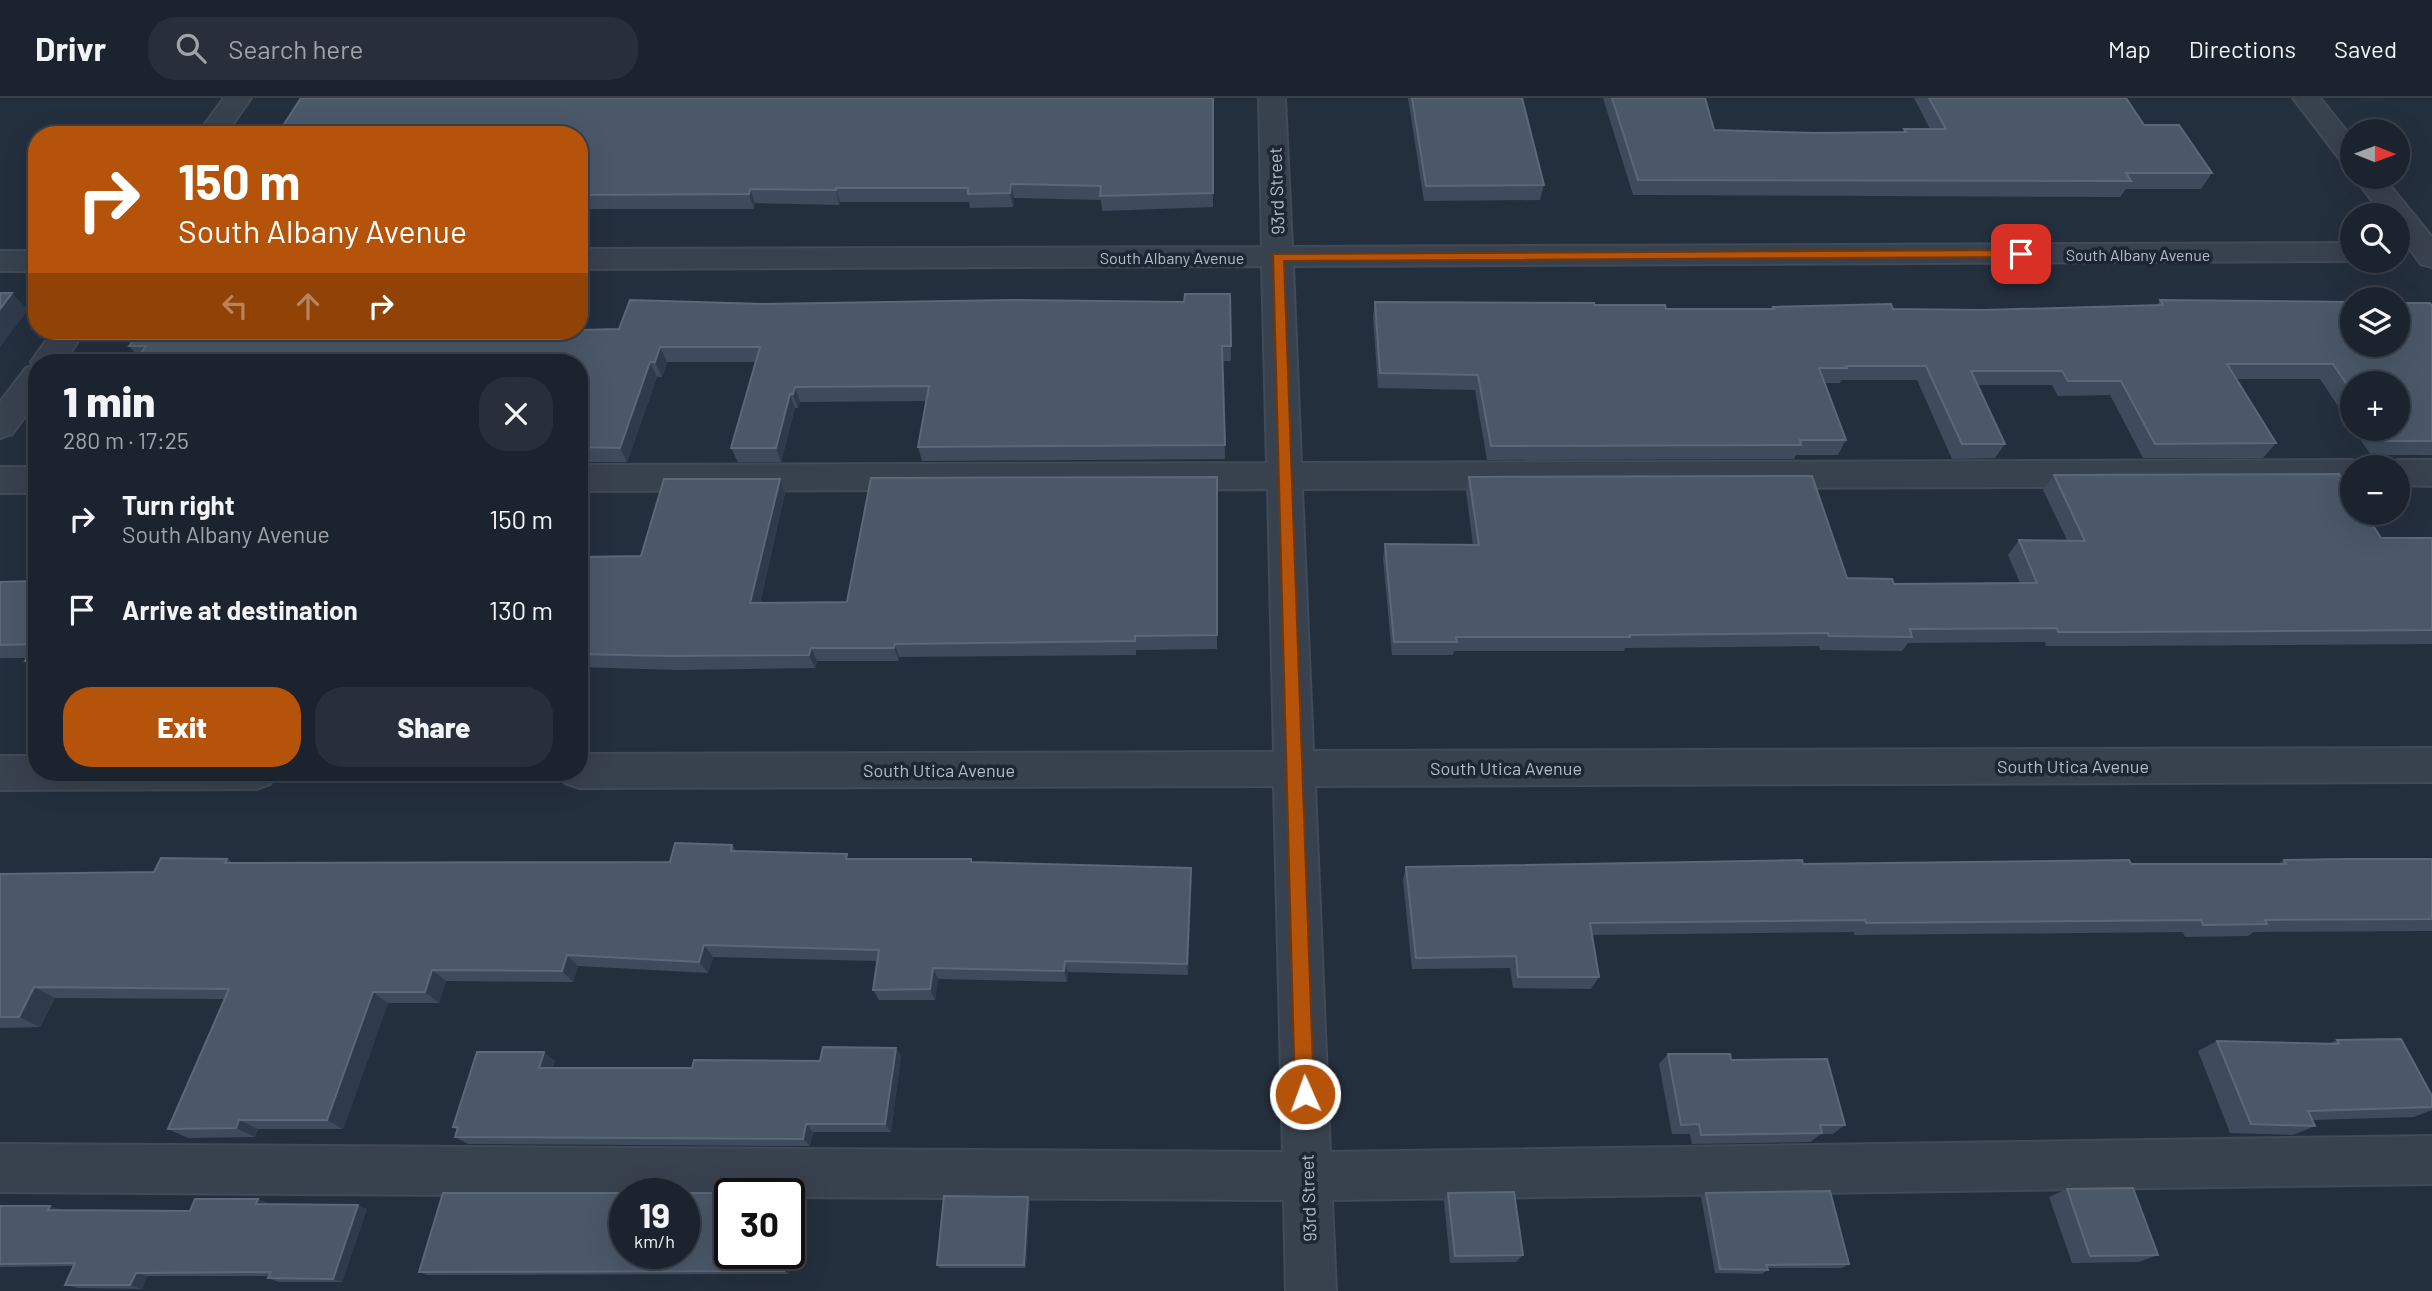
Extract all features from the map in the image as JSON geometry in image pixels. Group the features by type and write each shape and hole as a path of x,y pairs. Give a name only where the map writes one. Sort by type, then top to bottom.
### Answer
{"street":[{"path":"218,126 238,98"},
{"name":"93rd Street","path":"1272,98 1311,1291"},
{"path":"2306,98 2340,141"},
{"path":"2378,189 2431,254"},
{"name":"South Albany Avenue","path":"588,259 2340,253"},
{"path":"2410,253 2431,254"},
{"path":"0,261 28,261"},
{"path":"0,426 28,388"},
{"path":"588,478 2340,473"},
{"path":"2410,473 2432,473"},
{"path":"0,480 28,480"},
{"name":"South Utica Avenue","path":"588,771 2432,765"},
{"path":"0,772 28,772"},
{"path":"0,1168 1307,1176 2432,1160"}],"building":[{"path":"301,98 1213,98 1213,193 1100,196 1101,186 1011,184 1010,193 968,194 968,188 836,188 750,189 749,194 588,195 588,126 283,126"},
{"path":"1412,98 1522,98 1544,185 1426,186"},
{"path":"1612,98 1705,98 1714,130 1814,133 1946,129 1929,98 2126,98 2144,125 2179,125 2212,173 2126,173 2131,181 1638,180"},
{"path":"0,293 12,293 0,309"},
{"path":"1185,294 1230,294 1231,346 1222,346 1225,445 918,447 929,386 795,387 793,394 790,394 776,448 731,448 760,347 660,347 655,362 650,362 620,448 588,447 588,354 140,354 146,346 129,346 133,340 588,340 588,330 619,329 630,300 763,304 1013,300 1184,302"},
{"path":"2160,300 2340,302 2340,357 2410,357 2410,303 2430,303 2432,441 2410,441 2410,371 2340,371 2340,374 2333,364 2227,364 2276,443 2155,444 2121,381 2068,381 2062,371 1971,371 2005,444 1962,444 1926,366 1846,366 1847,368 1819,368 1846,440 1800,440 1801,445 1491,446 1478,375 1380,373 1375,302 1594,303 1665,305 1666,309 1774,309 1773,307 1891,304 1893,309 1984,310 2163,305"},
{"path":"2339,474 2340,525 2373,525 2381,538 2432,538 2432,630 2058,632 2057,628 1910,629 1912,637 1829,636 1828,633 1456,637 1457,642 1394,642 1385,544 1479,545 1469,477 1812,476 1847,578 1892,579 1894,584 2037,583 2019,540 2085,541 2054,475"},
{"path":"1217,477 1217,635 1135,636 1135,641 895,644 894,648 811,648 809,655 588,654 588,557 641,556 664,479 780,479 750,603 847,602 871,478"},
{"path":"28,581 28,644 0,645 0,582"},
{"path":"675,843 732,845 731,851 847,854 846,859 971,859 971,862 1191,868 1187,964 1065,961 1064,971 933,968 930,989 873,990 879,950 704,945 699,962 567,955 562,971 432,970 425,992 373,992 327,1120 239,1120 236,1128 168,1129 229,989 34,987 19,1017 0,1017 0,874 154,872 161,858 227,859 225,863 670,862"},
{"path":"2432,859 2432,919 2265,920 2267,924 2203,925 2201,920 1590,923 1599,977 1518,977 1516,956 1416,958 1406,867 1802,860 1803,864 2129,860 2131,864 2286,864 2284,860"},
{"path":"2401,1039 2432,1096 2432,1107 2308,1111 2315,1126 2251,1124 2217,1041 2339,1044 2337,1040"},
{"path":"823,1047 896,1048 885,1124 806,1124 803,1139 455,1137 458,1127 453,1127 477,1052 544,1052 539,1068 692,1068 694,1060 820,1061"},
{"path":"1668,1054 1730,1054 1731,1060 1827,1059 1845,1125 1820,1125 1822,1133 1701,1135 1699,1124 1681,1125"},
{"path":"2133,1188 2158,1255 2090,1256 2067,1189"},
{"path":"1830,1191 1849,1264 1766,1265 1768,1270 1720,1269 1706,1193"},
{"path":"1514,1192 1523,1255 1455,1256 1448,1193"},
{"path":"443,1193 609,1193 609,1269 700,1269 700,1193 714,1193 714,1269 784,1271 419,1272"},
{"path":"944,1196 1028,1197 1024,1265 937,1265"},
{"path":"195,1199 258,1199 256,1204 358,1205 333,1279 268,1278 271,1272 136,1273 130,1285 65,1285 75,1263 0,1264 0,1206 50,1206 48,1210 190,1211"}],"route":[{"path":"1305,1094 1278,257 2021,254"}]}
